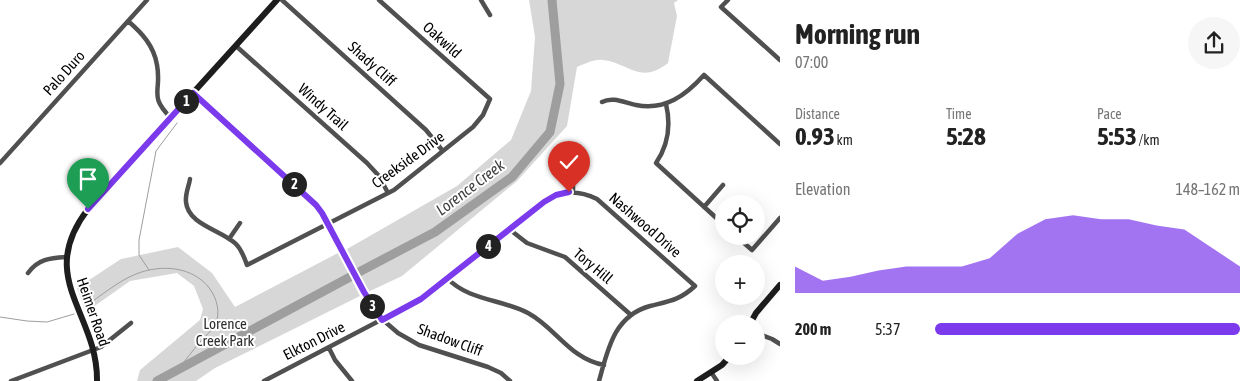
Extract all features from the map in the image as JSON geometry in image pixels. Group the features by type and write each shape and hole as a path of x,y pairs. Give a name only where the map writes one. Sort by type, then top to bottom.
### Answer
{"street":[{"name":"Palo Duro","path":"0,164 147,0"},
{"name":"Heimer Road","path":"96,381 97,371 93,350 70,289 66,273 66,257 72,235 80,219 277,0"},
{"name":"Shady Cliff","path":"282,0 426,130 442,150"},
{"name":"Oakwild","path":"379,0 490,99"},
{"path":"481,0 490,15"},
{"path":"728,0 721,7 780,60"},
{"path":"128,21 144,36 154,53 158,71 157,101 171,118"},
{"name":"Windy Trail","path":"236,46 367,163 379,176 388,193"},
{"path":"602,102 612,99 635,105 666,104 685,94 704,75 780,144"},
{"name":"Shadow Cliff","path":"193,93 313,202 322,213 364,292 382,320 398,333 419,345 488,367 510,381"},
{"name":"Creekside Drive","path":"229,239 238,246 247,265 388,193 478,122 490,99"},
{"path":"666,104 669,123 668,134 665,146 656,162 715,217"},
{"path":"190,178 186,200 189,212 197,220 229,239 240,223"},
{"path":"573,180 573,192"},
{"path":"704,207 723,185"},
{"name":"Elkton Drive","path":"264,381 272,379 421,299 508,229 552,197 560,193 573,192"},
{"name":"Nashwood Drive","path":"573,192 597,199 695,286 679,299 646,307 630,315"},
{"path":"765,235 780,218"},
{"name":"Tory Hill","path":"508,229 527,244 564,257 630,315"},
{"path":"746,245 752,250 756,245"},
{"path":"28,273 36,263 66,257"},
{"path":"447,278 462,290 529,313 584,358 604,364"},
{"path":"755,315 780,286"},
{"path":"599,381 614,335 630,315"},
{"path":"11,381 101,347 131,323"},
{"path":"765,337 780,343"},
{"path":"328,348 352,381"},
{"path":"697,381 719,365"},
{"path":"711,372 717,381"}],"green space":[{"path":"529,0 678,0 674,3 677,16 668,63 658,69 642,73 603,60 593,61 577,67 567,126 517,181 402,276 368,292 347,249 457,186 511,140 531,91 535,37"},
{"name":"Lorence Creek Park","path":"178,247 212,273 235,307 338,253 360,296 215,368 196,381 137,381 140,370 200,320 203,309 194,286 177,273 130,281 86,312 77,288 121,259"}],"waterway":[{"name":"Lorence Creek","path":"359,272 435,232 512,177 550,132 560,84 552,0"},
{"path":"149,270 139,255 139,240 156,151 177,123"},
{"path":"84,307 123,281 146,271 166,268 176,269 203,281 210,289 216,302 217,320 214,327 178,369"},
{"name":"Lorence Creek","path":"157,381 350,277"},
{"path":"0,317 47,322 74,314"}],"route":[{"path":"88,209 193,93 316,205 373,308 382,320 421,299 544,202 560,193 569,192"}]}
